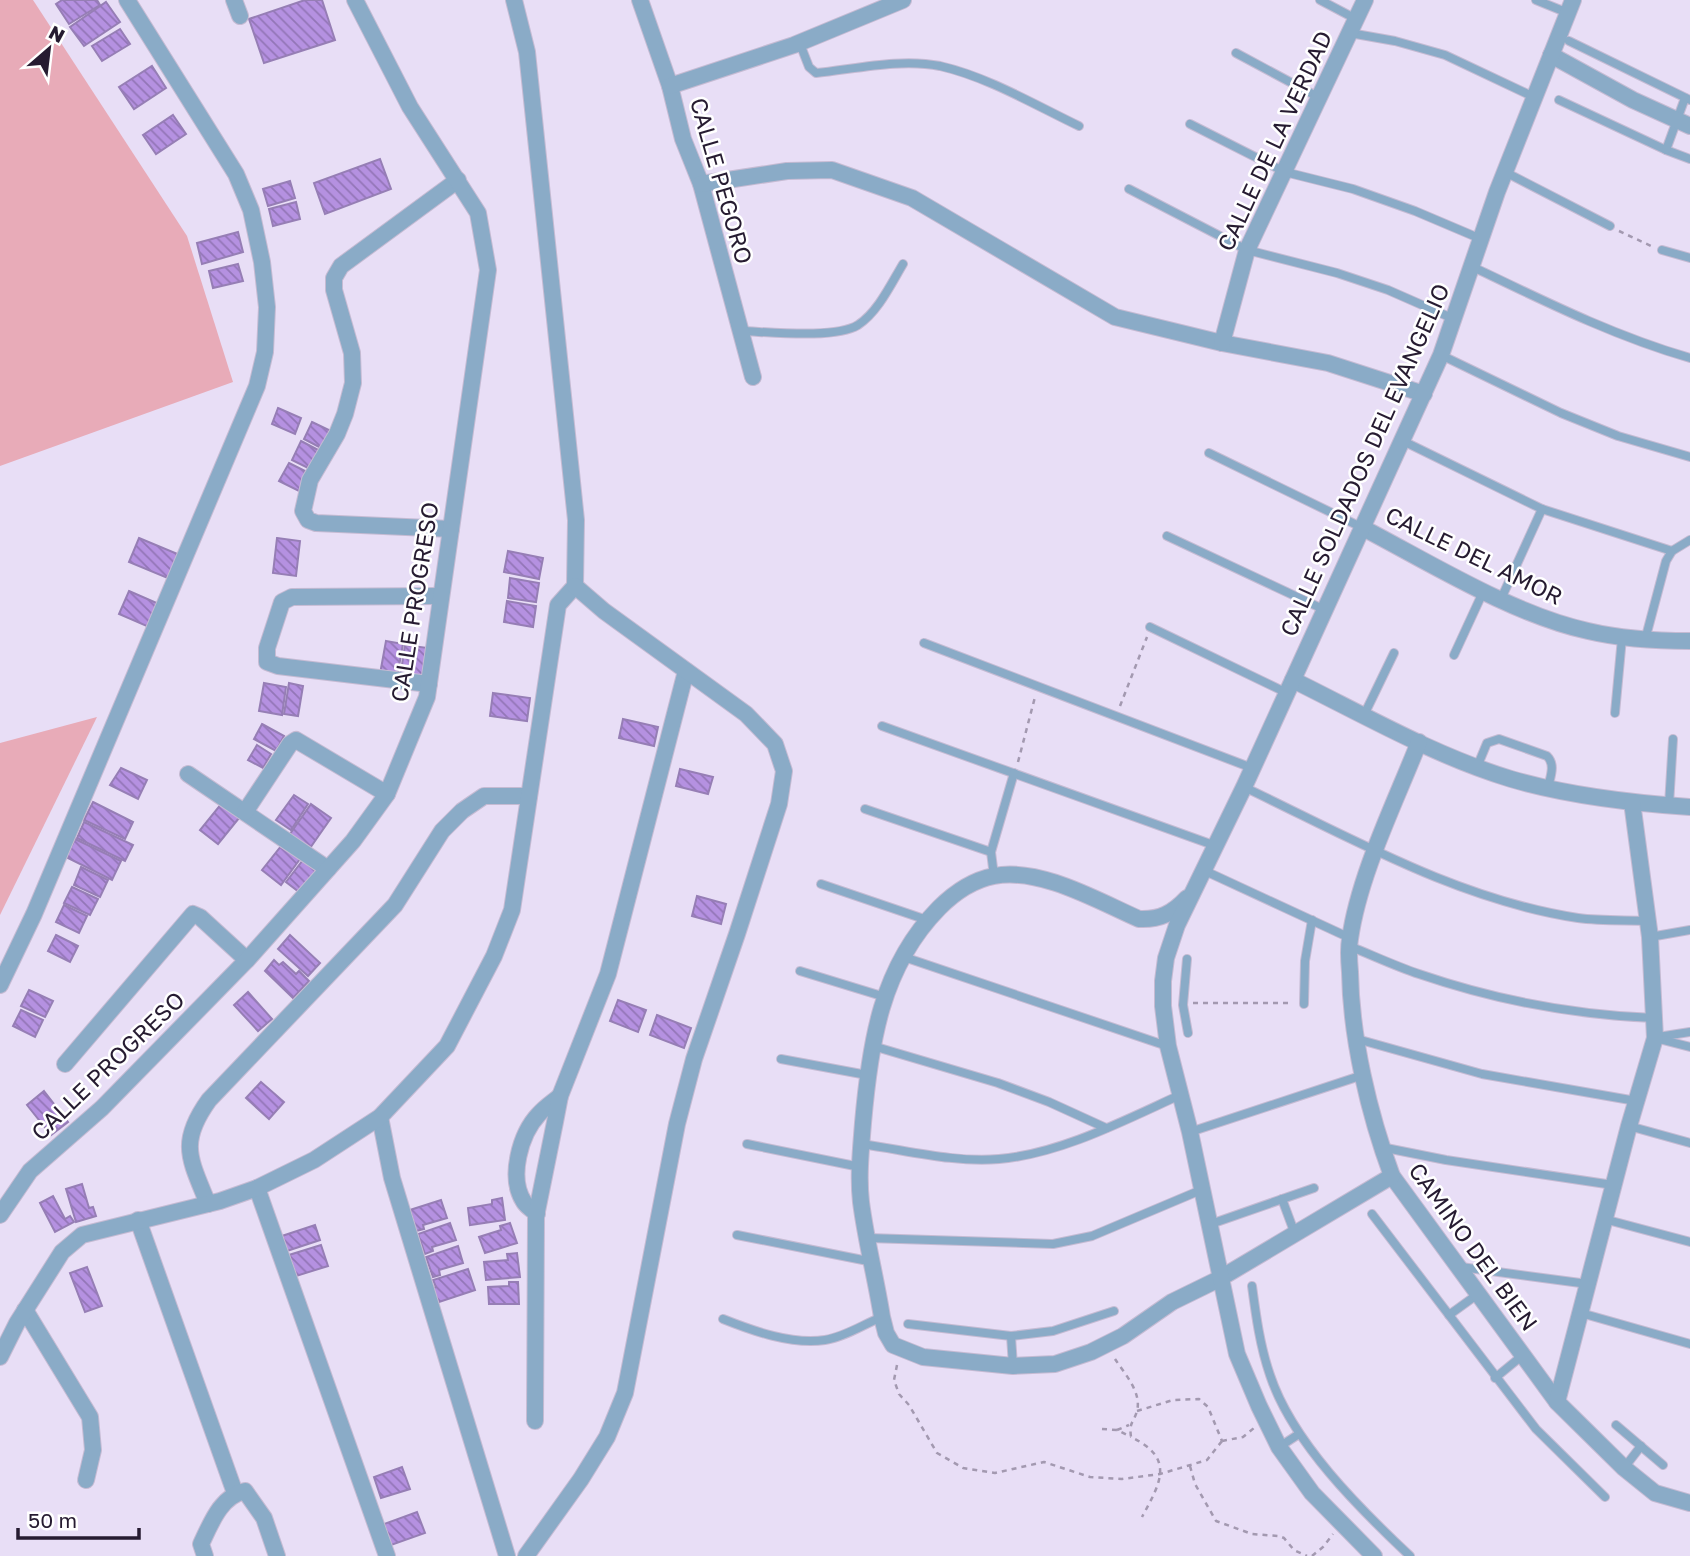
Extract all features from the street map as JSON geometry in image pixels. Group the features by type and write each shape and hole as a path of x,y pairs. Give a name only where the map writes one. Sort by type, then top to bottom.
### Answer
{"street":[{"path":"0,985 34,914 257,386 265,352 262,262 251,209 236,174 127,0"},
{"path":"233,0 240,16"},
{"name":"CALLE PROGRESO","path":"0,1214 30,1171 102,1108 247,960 352,841 387,794 427,697 488,270 478,213 410,107 355,0"},
{"path":"0,1357 24,1310 62,1252 82,1235 208,1204 257,1188 314,1160 380,1117 447,1046 494,957 512,910 558,605 575,586 576,520 527,52 514,0"},
{"name":"CALLE PEGORO","path":"640,0 670,86 683,139 701,184 753,377"},
{"path":"670,86 794,45 904,0"},
{"name":"CALLE DE LA VERDAD","path":"1222,342 1247,250 1365,0"},
{"name":"CALLE SOLDADOS DEL EVANGELIO","path":"1374,1556 1312,1493 1279,1447 1237,1354 1190,1132 1168,1046 1163,1006 1166,958 1177,925 1244,787 1441,355 1505,172 1571,6"},
{"path":"1551,55 1684,124"},
{"path":"701,184 787,171 832,170 912,198 1115,317 1328,363 1424,394"},
{"path":"451,529 316,523 308,520 303,511 310,480 337,433 353,383 352,353 334,290 334,278 341,267 458,180"},
{"name":"CALLE DEL AMOR","path":"1363,528 1501,599 1585,631 1622,638 1690,641"},
{"path":"526,1556 607,1437 625,1393 677,1124 687,1085 779,804 784,771 775,744 746,714 604,611 575,586"},
{"path":"429,684 278,666 267,662 267,648 282,602 292,597 441,596"},
{"path":"535,1421 537,1214 561,1096 608,974 686,671"},
{"path":"1290,686 1364,715 1477,767 1548,788 1632,802 1690,807"},
{"path":"245,812 290,744 296,740 387,794"},
{"name":"CAMINO DEL BIEN","path":"1419,742 1362,892 1349,942 1350,990 1357,1039 1381,1146 1392,1176 1557,1402 1624,1468 1655,1493 1690,1503"},
{"path":"188,774 328,869"},
{"path":"208,1204 191,1161 189,1138 195,1119 209,1100 395,905 442,831 462,811 484,796 529,796"},
{"path":"1557,1402 1613,1185 1655,1038 1649,929 1632,802"},
{"path":"1193,890 1167,915 1154,920 1139,919 1056,883 1023,875 994,876 971,884 948,899 927,920 901,956 885,997 867,1075 860,1167 861,1202 882,1317 886,1333 893,1345 923,1357 1013,1366 1055,1364 1091,1352 1172,1302 1219,1279 1392,1176"},
{"path":"65,1064 193,914 200,917 247,960"},
{"path":"537,1214 525,1203 520,1191 517,1180 519,1154 524,1135 538,1114 561,1096"},
{"path":"380,1117 392,1178 507,1556"},
{"path":"257,1188 387,1556"},
{"path":"138,1220 235,1493"},
{"path":"24,1310 90,1417 93,1450 86,1480"},
{"path":"200,1553 201,1544 222,1504 235,1493 245,1491 268,1529 277,1556"}],"lane":[{"path":"1320,0 1353,26 1445,55 1534,97"},
{"path":"1536,0 1571,6"},
{"path":"1569,41 1688,99 1684,124 1666,150"},
{"path":"794,45 802,50 809,67 816,73 911,64 940,66 984,81 1079,126"},
{"path":"1236,53 1318,97"},
{"path":"1559,100 1690,159"},
{"path":"1190,124 1285,172 1390,202 1481,239"},
{"path":"1505,172 1610,226"},
{"path":"1129,189 1247,250 1388,289 1454,319"},
{"path":"1662,250 1690,258"},
{"path":"741,331 843,332 860,324 874,309 903,264"},
{"path":"1473,267 1567,312 1643,344 1690,358"},
{"path":"1441,355 1561,413 1618,436 1690,457"},
{"path":"1403,441 1542,509 1672,551"},
{"path":"1209,453 1363,528"},
{"path":"1501,599 1542,509"},
{"path":"1167,536 1325,610"},
{"path":"1645,640 1661,576 1672,551 1690,540"},
{"path":"1454,655 1484,590"},
{"path":"1150,627 1290,686"},
{"path":"1615,713 1622,638"},
{"path":"924,643 1252,768"},
{"path":"1364,715 1394,653"},
{"path":"882,726 1216,846"},
{"path":"1477,767 1487,743 1499,739 1552,760 1548,788"},
{"path":"1669,805 1673,739"},
{"path":"994,876 991,852 1014,774"},
{"path":"1244,787 1443,881 1511,903 1649,929 1690,930"},
{"path":"865,809 991,852"},
{"path":"1203,870 1418,974 1494,996 1551,1008 1607,1016 1654,1018"},
{"path":"821,884 927,920"},
{"path":"1304,1003 1305,961 1311,920"},
{"path":"901,956 1168,1046"},
{"path":"1187,959 1183,1005 1188,1033"},
{"path":"800,971 885,997"},
{"path":"1163,1006 1183,1005"},
{"path":"1655,1038 1690,1032"},
{"path":"1655,1038 1690,1047"},
{"path":"1357,1039 1482,1074 1636,1101"},
{"path":"873,1046 998,1083 1106,1128"},
{"path":"781,1059 867,1075"},
{"path":"1190,1132 1364,1074"},
{"path":"861,1144 955,1158 999,1159 1043,1151 1106,1128 1180,1095"},
{"path":"1629,1126 1690,1143"},
{"path":"747,1144 860,1167"},
{"path":"1381,1146 1446,1160 1613,1185"},
{"path":"1208,1225 1314,1188"},
{"path":"868,1238 1053,1244 1092,1236 1201,1190"},
{"path":"1282,1199 1295,1234"},
{"path":"1372,1214 1536,1429 1605,1497"},
{"path":"1604,1219 1690,1242"},
{"path":"737,1235 873,1262"},
{"path":"1458,1266 1588,1284"},
{"path":"1252,1286 1259,1335 1271,1378 1299,1434 1342,1487 1410,1556"},
{"path":"1450,1315 1478,1294"},
{"path":"908,1324 1011,1336 1053,1331 1114,1311"},
{"path":"1581,1313 1690,1344"},
{"path":"723,1319 746,1328 785,1337 825,1340 882,1317"},
{"path":"1011,1336 1013,1366"},
{"path":"1495,1378 1523,1355"},
{"path":"1616,1425 1663,1465"},
{"path":"1279,1447 1299,1434"},
{"path":"1624,1468 1641,1446"}],"path":[{"path":"1610,226 1662,250"},
{"path":"1116,716 1150,627"},
{"path":"1014,774 1037,687"},
{"path":"1183,1005 1304,1003"},
{"path":"1108,1343 1136,1394 1137,1411 1129,1425 1130,1437"},
{"path":"905,1351 895,1369 894,1380 899,1394 909,1405 937,1453 963,1468 995,1473 1044,1462 1104,1479 1160,1474 1211,1457 1222,1441 1243,1437 1265,1418"},
{"path":"1137,1411 1173,1400 1199,1399 1208,1407 1222,1441"},
{"path":"1117,1430 1129,1425"},
{"path":"1102,1429 1117,1430 1148,1445 1154,1451 1160,1474 1158,1488 1142,1517"},
{"path":"1190,1466 1195,1484 1216,1521 1252,1534 1279,1536 1294,1550 1309,1556 1324,1547 1342,1524"}],"shaded area":[{"path":"0,0 33,0 187,236 233,382 0,466"},
{"path":"97,717 0,915 0,743"}],"building":[{"path":"62,0 97,0 100,5 69,24 56,4"},
{"path":"305,0 322,0 335,40 264,63 249,19"},
{"path":"106,2 120,22 84,46 70,27"},
{"path":"120,29 130,44 102,61 92,46"},
{"path":"152,66 166,88 134,109 119,87"},
{"path":"173,115 186,134 156,154 143,135"},
{"path":"380,159 391,189 325,214 314,183"},
{"path":"290,181 295,198 268,206 263,189"},
{"path":"296,202 300,219 273,226 269,209"},
{"path":"238,232 243,252 202,264 197,243"},
{"path":"238,264 243,281 213,288 209,271"},
{"path":"278,408 301,418 295,434 272,424"},
{"path":"312,422 333,432 325,450 304,439"},
{"path":"301,441 322,452 312,470 292,460"},
{"path":"289,463 311,474 301,492 279,481"},
{"path":"139,538 180,555 170,579 129,562"},
{"path":"277,538 300,541 296,576 273,573"},
{"path":"508,551 543,558 539,579 504,572"},
{"path":"510,578 539,583 536,602 508,598"},
{"path":"129,591 159,604 149,627 119,614"},
{"path":"507,601 536,606 533,627 504,622"},
{"path":"386,641 403,644 397,677 380,674"},
{"path":"405,645 428,648 423,681 400,678"},
{"path":"264,683 286,687 282,715 259,711"},
{"path":"289,683 303,686 298,716 284,714"},
{"path":"493,693 530,698 527,721 490,716"},
{"path":"623,719 658,727 654,746 619,738"},
{"path":"262,724 284,736 276,751 254,739"},
{"path":"257,745 271,754 263,768 248,760"},
{"path":"121,768 147,780 138,799 110,785"},
{"path":"680,769 713,777 708,794 676,786"},
{"path":"294,795 308,804 291,830 276,820"},
{"path":"93,802 133,822 125,839 84,820"},
{"path":"222,803 239,818 218,844 200,830"},
{"path":"311,804 331,818 310,848 290,834"},
{"path":"84,822 133,845 125,861 77,838"},
{"path":"75,839 121,861 112,880 66,857"},
{"path":"282,845 300,859 281,885 262,870"},
{"path":"303,860 320,874 303,895 286,882"},
{"path":"81,867 108,880 100,897 74,885"},
{"path":"72,887 98,899 90,915 64,903"},
{"path":"697,896 726,904 721,924 692,916"},
{"path":"64,905 87,916 79,933 56,922"},
{"path":"56,935 78,946 70,962 48,951"},
{"path":"290,935 320,963 308,976 278,949"},
{"path":"274,960 279,965 283,962 296,974 299,971 309,981 293,998 265,971"},
{"path":"29,990 53,1001 45,1017 21,1006"},
{"path":"248,992 272,1019 258,1031 234,1005"},
{"path":"618,1000 646,1010 638,1032 610,1021"},
{"path":"21,1010 43,1020 35,1037 13,1026"},
{"path":"657,1015 691,1028 684,1048 650,1035"},
{"path":"261,1082 284,1102 269,1119 246,1098"},
{"path":"44,1091 68,1122 51,1135 27,1105"},
{"path":"82,1184 89,1208 93,1207 96,1216 76,1222 66,1189"},
{"path":"53,1196 65,1219 70,1216 74,1222 55,1232 40,1203"},
{"path":"502,1198 505,1220 470,1225 468,1208 492,1204 492,1200"},
{"path":"441,1200 447,1218 423,1225 424,1229 416,1231 410,1210"},
{"path":"450,1223 456,1240 432,1247 433,1251 425,1254 418,1234"},
{"path":"510,1223 517,1243 485,1253 479,1237 501,1230 500,1226"},
{"path":"315,1225 320,1240 287,1251 282,1236"},
{"path":"321,1245 328,1266 296,1276 289,1255"},
{"path":"458,1246 463,1263 439,1270 440,1275 433,1277 426,1257"},
{"path":"517,1253 520,1277 486,1280 484,1262 508,1260 507,1254"},
{"path":"87,1267 102,1306 85,1312 70,1273"},
{"path":"468,1269 475,1290 433,1304 429,1290 436,1287 433,1280"},
{"path":"509,1282 518,1282 519,1304 489,1304 488,1287 509,1286"},
{"path":"402,1467 410,1489 381,1498 374,1477"},
{"path":"417,1512 425,1533 391,1545 384,1524"}]}
